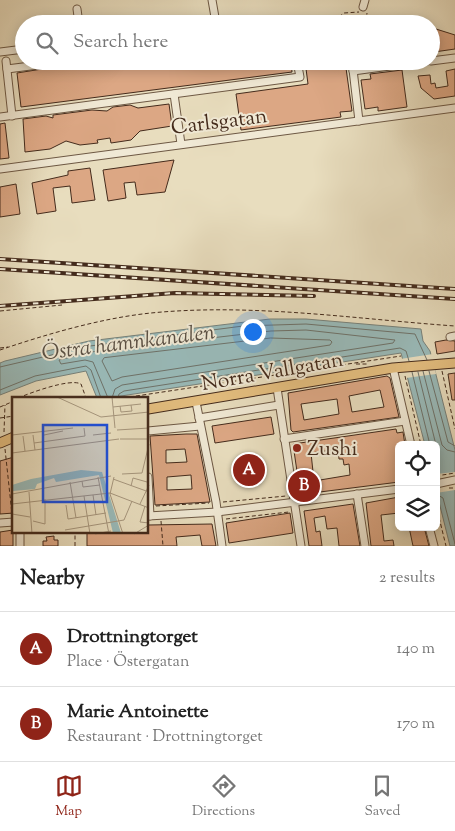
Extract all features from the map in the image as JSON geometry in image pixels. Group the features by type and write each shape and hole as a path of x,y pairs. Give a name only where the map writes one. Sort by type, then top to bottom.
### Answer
{"main road":[{"path":"435,363 455,358"},
{"path":"435,363 455,363"},
{"name":"Norra Vallgatan","path":"149,409 393,368 404,371 435,363"}],"street":[{"path":"212,0 215,15"},
{"path":"77,9 78,15"},
{"path":"0,52 15,50"},
{"path":"440,60 455,58"},
{"path":"6,61 12,116"},
{"path":"7,70 15,69"},
{"path":"0,117 300,77 299,70"},
{"path":"360,70 353,71 360,120"},
{"path":"174,94 181,144"},
{"name":"Carlsgatan","path":"0,169 455,107"},
{"path":"393,368 410,441"},
{"path":"277,388 302,546"},
{"path":"196,402 216,502 222,546"},
{"name":"Norra Vallgatan","path":"199,418 280,405"},
{"path":"284,439 405,421"},
{"name":"Norra Vallgatan","path":"149,431 200,426"},
{"path":"440,483 455,480"},
{"path":"149,506 149,516 217,512 294,499 395,489"},
{"path":"357,494 365,546"},
{"path":"0,523 12,519"},
{"path":"430,531 434,546"}],"path":[{"path":"341,15 344,12 365,6"},
{"path":"0,311 62,305"},
{"path":"0,349 120,318 194,311 316,315 455,326"},
{"path":"130,397 401,356"},
{"path":"352,364 374,365"},
{"path":"322,368 324,374"},
{"path":"404,371 420,441"},
{"path":"442,371 455,429"},
{"path":"266,376 268,384"},
{"path":"20,397 31,392 74,382 81,384 86,397"},
{"path":"0,407 12,402"},
{"path":"5,405 12,508"},
{"path":"0,418 12,416"},
{"path":"440,475 455,473"},
{"path":"149,506 294,499"},
{"path":"161,515 163,546"},
{"path":"440,521 446,546"}],"water":[{"name":"Östra hamnkanalen","path":"270,319 306,319 421,329 423,341 430,351 455,450 455,546 450,546 440,506 440,441 424,441 401,353 115,397 97,397 86,371 36,381 0,395 0,363 89,341"}],"pier":[{"path":"433,354 436,374 406,378 400,359"},
{"path":"455,472 455,490 440,492 440,474"}],"building":[{"path":"440,30 455,35 455,49 440,51"},
{"path":"455,69 455,96 434,99 421,88 418,76 430,75 431,84 435,83 436,88 448,86 446,71"},
{"path":"36,70 292,70 292,72 21,107 17,73"},
{"path":"306,70 346,70 352,111 340,112 341,117 241,130 236,94 308,84"},
{"path":"402,70 407,107 378,111 378,107 365,109 361,80 371,79 370,74"},
{"path":"169,104 172,126 140,131 131,140 111,143 110,138 97,140 98,143 80,145 66,141 50,149 25,152 23,119 46,116 53,118 53,115 92,110 107,111 113,107 130,105 138,108"},
{"path":"5,123 9,158 0,159 0,124"},
{"path":"174,160 165,192 137,195 135,182 124,183 126,198 108,201 103,170"},
{"path":"90,168 95,200 72,203 70,186 53,188 56,211 37,214 32,183 68,175 68,171"},
{"path":"16,184 20,214 0,217 0,187"},
{"path":"455,341 455,351 437,354 435,342"},
{"path":"455,373 455,400 452,400 448,374"},
{"path":"387,376 390,378 399,417 293,432 291,430 288,393","holes":["380,390 384,407 352,412 349,396","337,399 339,414 304,420 301,404"]},
{"path":"271,417 274,434 215,443 212,426"},
{"path":"396,429 397,433 403,432 404,441 395,441 395,483 304,494 300,492 293,444","holes":["338,449 339,459 343,459 344,465 349,464 350,475 314,481 311,453"]},
{"path":"197,434 210,502 155,505 150,436","holes":["185,449 187,462 166,463 166,450","191,475 192,489 167,490 167,477"]},
{"path":"12,458 12,513 0,514 0,461"},
{"path":"395,498 395,513 381,515 384,541 393,540 394,546 371,546 366,503"},
{"path":"353,504 360,546 339,546 337,528 327,529 325,516 314,518 316,532 320,531 322,546 309,546 304,511"},
{"path":"290,513 293,533 229,543 226,523"},
{"path":"212,524 216,546 202,546 200,535 176,537 177,546 87,546 87,534 149,534 149,525"},
{"path":"12,530 13,546 0,546 0,532"},
{"path":"410,531 425,531 429,546 413,546"},
{"path":"54,536 54,540 58,540 58,546 43,546 43,541 47,541 46,537"}],"railway":[{"path":"0,259 455,289"},
{"path":"0,269 455,299"},
{"path":"0,306 175,293 314,296"}],"place":[{"name":"Zushi","path":"297,448"},
{"name":"Drottningtorget","path":"249,470"},
{"name":"Marie Antoinette","path":"304,486"}]}
